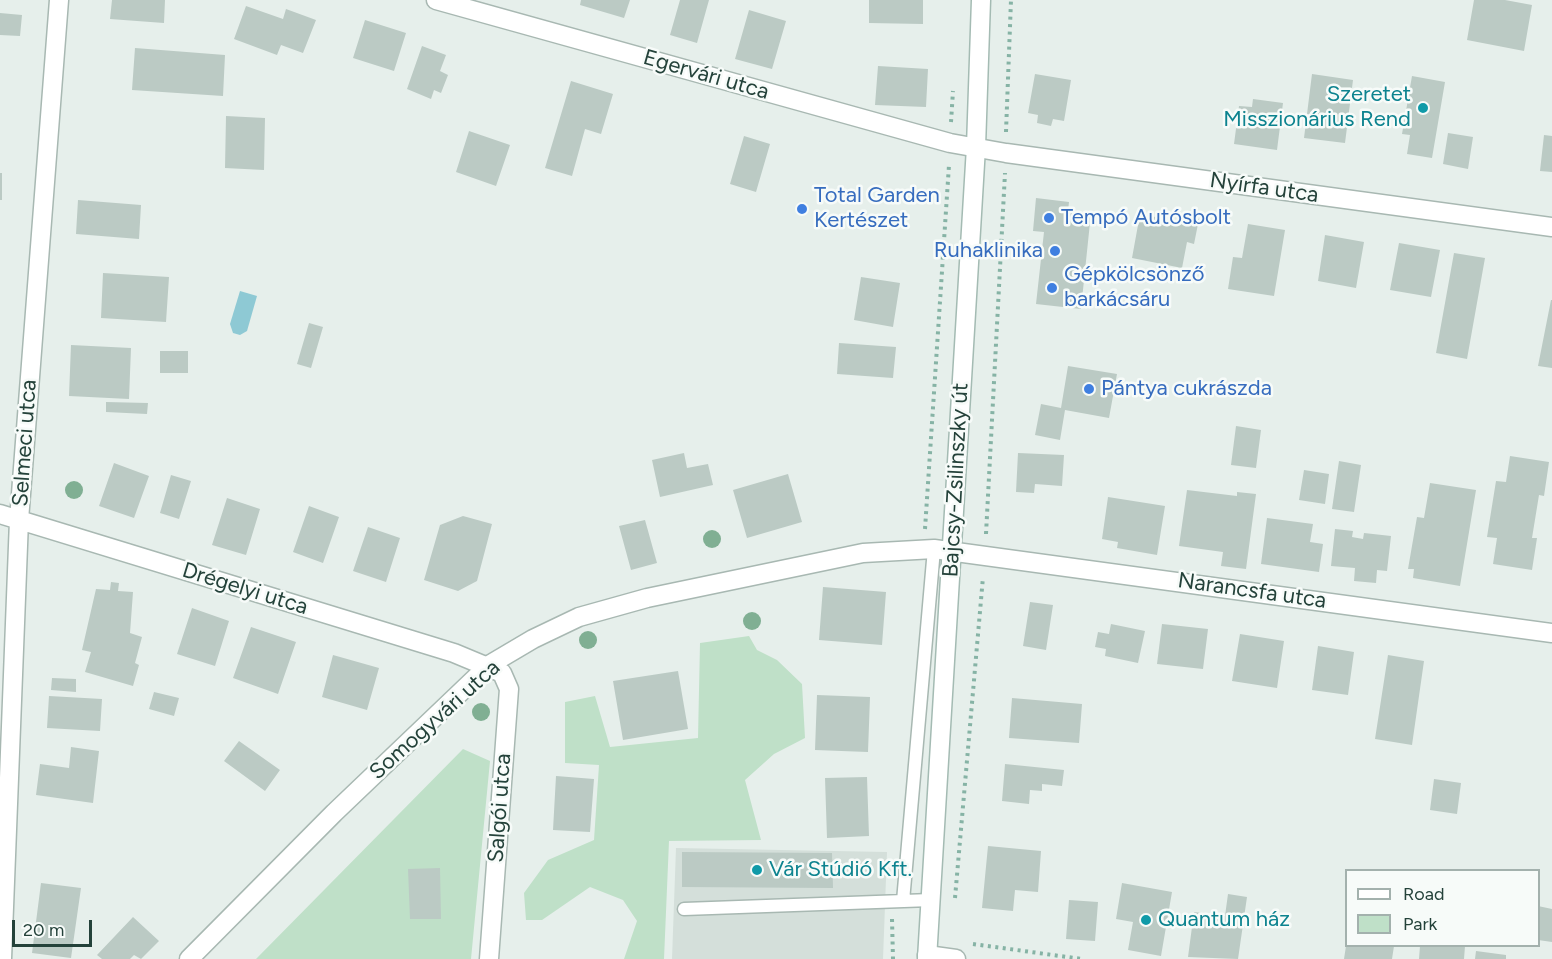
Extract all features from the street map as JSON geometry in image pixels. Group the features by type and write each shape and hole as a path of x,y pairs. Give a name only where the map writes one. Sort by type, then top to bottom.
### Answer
{"street":[{"name":"Selmeci utca","path":"2,959 19,520 59,0"},
{"name":"Egervári utca","path":"436,0 950,143 976,147"},
{"name":"Bajcsy-Zsilinszky út","path":"927,957 943,550 976,147 981,0"},
{"name":"Nyírfa utca","path":"976,147 1005,153 1552,227"},
{"name":"Drégelyi utca","path":"0,514 489,665"},
{"name":"Narancsfa utca","path":"943,550 1552,633"},
{"name":"Somogyvári utca","path":"189,959 334,813 489,665 533,639 579,617 647,598 863,553 943,550"},
{"name":"Salgói utca","path":"489,665 502,673 509,689 489,959"},
{"path":"927,957 953,959"}],"lane":[{"path":"903,901 943,550"},
{"path":"684,909 931,900"}],"path":[{"path":"955,906 985,555 1011,0"},
{"path":"953,959 952,941 1082,959"}],"shaded area":[{"path":"676,848 887,852 883,959 672,959"}],"green space":[{"path":"749,636 757,650 777,660 802,684 805,738 774,754 745,780 761,840 669,841 664,959 624,959 637,921 623,900 590,887 542,920 526,920 524,893 548,860 594,840 599,765 565,763 565,702 595,696 610,747 698,738 700,643"},
{"path":"463,749 490,761 471,959 256,959"}],"water":[{"path":"240,291 257,296 247,331 240,335 233,333 230,324"}],"building":[{"path":"112,0 165,0 164,23 110,19"},
{"path":"581,0 630,0 624,18 580,5"},
{"path":"680,0 709,0 697,43 670,35"},
{"path":"869,0 923,0 923,24 869,23"},
{"path":"1474,0 1505,0 1532,5 1524,51 1467,40"},
{"path":"246,6 283,19 286,9 316,20 303,53 281,45 277,55 234,39"},
{"path":"749,10 786,21 772,69 735,59"},
{"path":"0,13 22,15 20,36 0,35"},
{"path":"365,20 406,33 394,71 353,58"},
{"path":"422,46 446,55 440,71 448,75 441,93 434,90 431,99 407,89"},
{"path":"135,48 225,55 223,96 132,90"},
{"path":"878,66 928,69 926,107 875,105"},
{"path":"1035,74 1071,80 1064,121 1053,119 1051,126 1037,123 1038,115 1028,113"},
{"path":"1312,74 1353,80 1345,143 1304,138"},
{"name":"Szeretet Misszionárius Rend","path":"1412,76 1445,82 1432,158 1407,154 1410,135 1402,134"},
{"path":"571,81 613,94 601,134 585,129 572,176 545,168"},
{"path":"1253,99 1283,103 1277,150 1234,144 1239,106 1252,107"},
{"path":"226,116 265,118 264,170 225,168"},
{"path":"469,131 510,145 496,186 456,172"},
{"path":"1448,133 1473,137 1468,169 1443,164"},
{"path":"1544,135 1552,136 1552,172 1540,171"},
{"path":"744,136 770,144 756,192 730,184"},
{"path":"0,173 2,173 2,200 0,200"},
{"path":"1036,198 1069,202 1068,211 1091,213 1081,309 1036,304 1044,232 1033,231"},
{"path":"78,200 141,205 139,239 76,234"},
{"path":"1140,214 1181,222 1182,216 1199,219 1194,244 1187,242 1182,268 1132,258"},
{"path":"1248,224 1285,230 1274,296 1228,289 1233,257 1242,258"},
{"path":"1325,235 1364,242 1356,288 1318,281"},
{"path":"1399,243 1440,250 1431,297 1390,290"},
{"path":"1454,253 1485,258 1467,359 1436,353"},
{"path":"103,273 169,277 166,322 101,318"},
{"path":"861,277 900,283 893,327 854,320"},
{"path":"1552,300 1552,368 1538,366"},
{"path":"309,323 323,327 311,368 297,364"},
{"path":"839,343 896,347 893,378 837,374"},
{"path":"71,345 131,348 129,399 69,396"},
{"path":"160,351 188,351 188,373 160,373"},
{"name":"Pántya cukrászda","path":"1068,366 1117,374 1109,418 1065,410 1060,440 1035,435 1041,404 1061,408"},
{"path":"106,402 148,403 147,414 106,412"},
{"path":"1236,426 1261,430 1256,468 1231,465"},
{"path":"684,453 687,468 708,464 713,485 660,497 652,460"},
{"path":"1018,453 1064,455 1062,486 1035,484 1034,493 1016,492"},
{"path":"1510,456 1549,462 1544,496 1539,495 1532,538 1537,538 1532,570 1493,564 1497,538 1487,537 1496,481 1506,482"},
{"path":"1339,461 1361,465 1354,512 1332,509"},
{"path":"114,463 149,476 134,518 99,506"},
{"path":"1304,470 1329,474 1325,504 1299,500"},
{"path":"788,474 802,522 747,538 733,490"},
{"path":"171,475 191,481 179,519 160,513"},
{"path":"1430,483 1476,490 1460,586 1413,578 1414,569 1408,569 1417,517 1424,518"},
{"path":"1187,490 1237,496 1237,492 1256,494 1246,569 1221,566 1223,552 1179,546"},
{"path":"1108,497 1165,506 1157,555 1117,548 1118,542 1102,539"},
{"path":"227,498 260,509 246,555 212,545"},
{"path":"309,506 339,517 323,563 293,552"},
{"path":"463,516 492,524 477,581 458,591 424,580 440,525"},
{"path":"1267,518 1313,524 1310,542 1323,544 1319,572 1261,564"},
{"path":"645,520 657,563 631,570 619,526"},
{"path":"368,527 400,538 386,582 353,571"},
{"path":"1335,529 1353,531 1352,537 1363,539 1364,533 1391,536 1387,571 1377,570 1376,583 1354,581 1355,568 1331,566"},
{"path":"111,582 119,583 118,591 133,592 130,633 142,637 135,663 139,665 133,686 85,672 91,652 82,650 96,589 110,590"},
{"path":"823,587 886,592 882,645 819,640"},
{"path":"1030,602 1053,605 1046,650 1023,646"},
{"path":"192,608 229,621 215,666 177,654"},
{"path":"1111,624 1145,631 1138,663 1105,656 1106,649 1095,647 1098,632 1109,634"},
{"path":"1162,624 1208,629 1203,669 1157,664"},
{"path":"251,627 296,642 278,694 233,678"},
{"path":"1240,634 1284,641 1277,688 1232,681"},
{"path":"1318,646 1354,652 1348,695 1312,690"},
{"path":"333,655 379,668 367,710 322,697"},
{"path":"1388,655 1424,661 1412,745 1375,739"},
{"path":"678,671 688,729 623,740 613,681"},
{"path":"52,678 76,679 76,692 51,690"},
{"path":"154,692 179,698 174,716 149,709"},
{"path":"817,695 870,697 868,752 815,750"},
{"path":"49,696 102,699 100,731 47,728"},
{"path":"1012,698 1082,704 1079,743 1009,738"},
{"path":"239,741 280,770 265,791 224,761"},
{"path":"71,747 99,751 93,803 36,795 40,764 69,768"},
{"path":"1005,764 1064,770 1062,786 1042,784 1042,791 1030,790 1029,804 1002,801"},
{"path":"556,776 594,779 590,832 553,830"},
{"path":"867,777 869,836 827,838 825,778"},
{"path":"1434,779 1461,783 1457,814 1430,810"},
{"path":"988,846 1041,851 1038,892 1015,890 1013,911 982,908"},
{"name":"Vár Stúdió Kft.","path":"682,852 832,853 833,888 682,887"},
{"path":"440,868 441,919 410,919 408,869"},
{"path":"41,883 81,888 71,958 32,953"},
{"name":"Quantum ház","path":"1122,883 1172,892 1161,956 1128,950 1133,922 1116,919"},
{"path":"1228,894 1247,897 1238,959 1188,957 1194,912 1225,916"},
{"path":"1069,900 1098,902 1095,941 1066,939"},
{"path":"1540,906 1552,909 1552,942 1540,940"},
{"path":"133,917 159,941 141,959 134,955 130,959 102,959 97,955"},
{"path":"1346,947 1394,947 1392,959 1344,959"},
{"path":"1420,947 1465,947 1464,959 1419,959"},
{"path":"1476,951 1506,955 1506,959 1475,959"}],"place":[{"name":"Szeretet Misszionárius Rend","path":"1423,108"},
{"name":"Total Garden Kertészet","path":"802,209"},
{"name":"Tempó Autósbolt","path":"1049,218"},
{"name":"Ruhaklinika","path":"1055,251"},
{"name":"Gépkölcsönző barkácsáru","path":"1052,288"},
{"name":"Pántya cukrászda","path":"1089,389"},
{"name":"Vár Stúdió Kft.","path":"757,870"},
{"name":"Quantum ház","path":"1146,920"}]}
